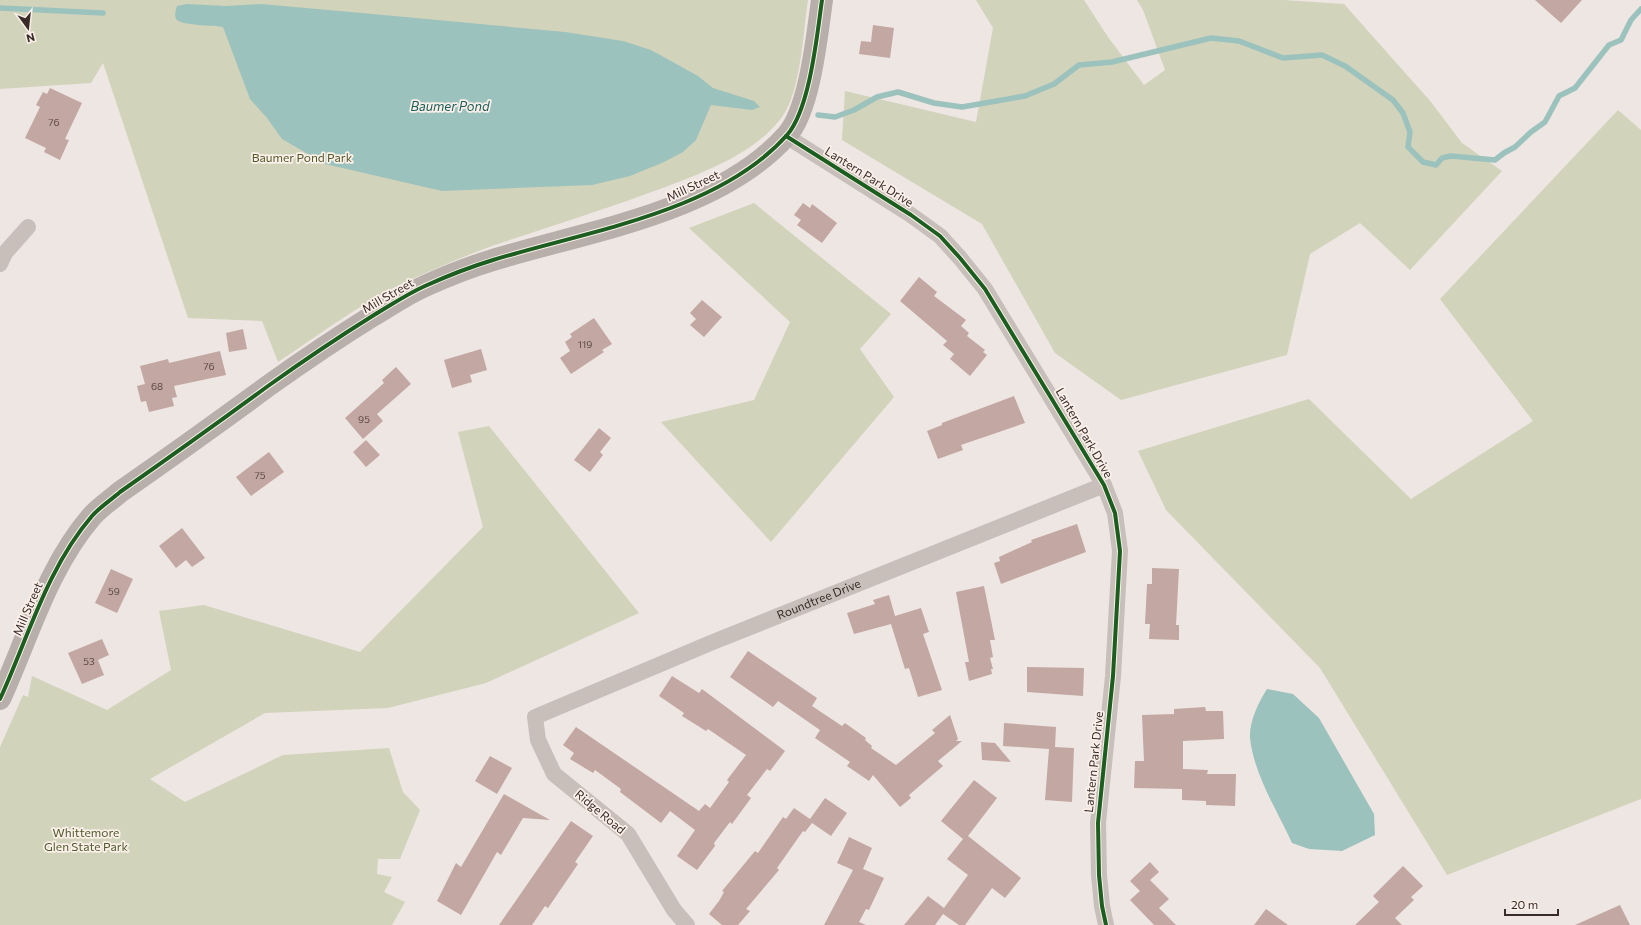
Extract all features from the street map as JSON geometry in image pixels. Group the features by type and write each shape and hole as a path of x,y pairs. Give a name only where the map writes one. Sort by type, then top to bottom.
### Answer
{"street":[{"name":"Mill Street","path":"0,699 47,590 69,547 93,516 120,492 324,346 404,297 492,260 608,228 682,203 719,186 747,169 786,136 798,118 804,97 822,0"},
{"name":"Lantern Park Drive","path":"786,136 911,215 940,236 960,258 989,295 1104,485 1115,513 1120,551 1113,676 1098,823 1099,875 1102,906 1106,925"},
{"path":"0,264 5,253 28,228"},
{"name":"Roundtree Drive","path":"535,717 1104,485"},
{"name":"Ridge Road","path":"535,717 538,740 554,774 628,834 674,910 687,925"}],"green space":[{"name":"Baumer Pond Park","path":"0,0 808,0 800,61 793,92 782,117 759,141 730,159 699,174 492,246 451,262 393,288 342,318 278,362 262,321 188,318 103,63 91,83 0,89"},
{"path":"976,0 1084,0 1108,37 1144,85 1165,70 1143,10 1137,0 1284,0 1344,4 1431,102 1462,143 1502,171 1410,270 1360,223 1310,254 1287,355 1121,400 1055,353 982,224 842,140 845,91 976,122 993,28"},
{"path":"1618,110 1641,130 1641,799 1447,875 1320,668 1166,510 1138,451 1309,399 1411,499 1533,421 1440,299"},
{"path":"754,203 891,314 860,349 894,397 771,542 661,422 754,400 790,322 689,228"},
{"name":"Whittemore Glen State Park","path":"489,426 639,613 486,683 388,708 265,713 150,779 185,802 283,755 389,748 403,792 420,810 400,859 378,859 377,874 392,877 384,892 405,902 392,925 0,925 0,747 23,695 28,697 32,676 107,710 171,670 159,611 204,605 360,652 483,527 458,432"}],"water":[{"name":"Baumer Pond","path":"187,4 226,6 261,4 565,32 623,41 651,50 698,76 713,88 754,101 760,107 752,110 711,105 696,140 683,152 664,162 630,176 592,185 442,191 325,164 282,139 267,118 250,99 223,27 184,23 176,19 175,14 177,6"},
{"path":"1267,689 1293,694 1319,718 1374,814 1375,835 1342,851 1309,849 1292,843 1261,779 1252,752 1250,738 1251,725 1255,712"}],"building":[{"path":"1535,0 1582,0 1561,23"},
{"path":"873,25 894,28 890,58 859,54 861,41 871,42"},
{"path":"50,88 82,103 65,139 69,140 60,160 44,152 46,148 25,138 40,107 36,105 43,92 47,94"},
{"path":"803,203 810,208 812,204 837,223 822,243 797,225 801,220 794,215"},
{"path":"919,277 937,292 934,296 966,320 961,326 969,333 967,336 985,350 983,352 987,355 970,376 950,359 954,354 943,345 947,341 900,301"},
{"path":"702,300 722,317 704,337 690,325 696,319 690,313"},
{"path":"594,318 612,344 602,350 604,352 571,374 560,358 570,351 565,342 572,337 570,334"},
{"path":"243,329 247,349 229,352 226,333"},
{"path":"481,349 487,370 470,375 472,382 452,388 444,360"},
{"path":"220,351 226,375 174,386 177,397 172,398 174,406 149,412 146,401 141,402 137,386 145,384 140,366 168,359 169,363"},
{"path":"396,367 411,384 377,414 383,421 363,439 345,418 384,383 382,380"},
{"path":"1014,396 1025,423 961,445 963,450 938,459 927,431 942,425 942,423"},
{"path":"599,428 611,438 600,452 603,455 590,472 574,460"},
{"path":"366,440 380,455 366,467 353,452"},
{"path":"269,452 284,472 251,496 236,477"},
{"path":"1077,524 1086,552 1001,584 994,563 1000,561 999,557 1032,542 1031,540"},
{"path":"182,528 205,558 192,567 186,560 176,568 159,546"},
{"path":"1152,568 1179,569 1176,625 1179,625 1179,640 1149,639 1150,624 1145,624 1147,584 1152,584"},
{"path":"111,569 133,579 117,613 95,603"},
{"path":"984,586 995,640 990,640 993,657 990,658 993,669 991,669 992,674 969,681 965,662 969,662 956,592"},
{"path":"889,595 895,616 921,608 929,632 923,634 942,690 918,697 909,668 905,669 891,624 854,634 847,613 875,604 873,600"},
{"path":"102,639 109,655 98,660 104,675 82,684 68,653"},
{"path":"748,651 817,698 812,706 842,726 845,723 866,738 865,740 872,746 871,748 896,765 935,733 932,730 950,715 958,739 956,741 962,741 938,761 943,766 909,795 911,798 900,807 873,775 869,781 847,766 850,762 815,738 820,730 778,701 773,707 730,677"},
{"path":"1027,667 1084,668 1083,696 1027,692"},
{"path":"672,676 699,693 702,689 785,751 770,771 767,769 747,795 751,798 732,824 730,822 714,843 715,846 697,870 677,856 695,830 670,811 661,823 620,792 621,789 595,770 593,773 570,759 574,753 563,745 576,727 699,811 705,804 710,808 729,782 727,780 746,755 708,729 706,731 682,716 684,713 659,696"},
{"path":"1205,707 1206,711 1223,711 1224,739 1183,741 1183,769 1208,770 1207,774 1236,774 1235,806 1206,805 1206,801 1182,800 1182,789 1134,788 1135,761 1144,761 1142,715 1174,714 1174,709"},
{"path":"1004,723 1056,727 1055,747 1074,748 1072,802 1045,800 1049,749 1003,746"},
{"path":"981,742 995,743 1011,762 982,760"},
{"path":"490,756 512,768 497,794 475,781"},
{"path":"974,780 997,798 968,836 1021,878 1005,898 992,888 965,925 959,925 943,914 935,925 904,925 928,896 944,908 968,875 947,859 963,839 941,821"},
{"path":"504,794 550,820 523,818 501,855 497,852 461,915 437,901 456,863 461,867"},
{"path":"825,798 847,813 831,836 812,823 805,832 803,831 777,868 779,870 746,909 750,911 738,925 722,925 709,914 719,901 724,892 722,891 755,851 758,853 783,817 786,819 794,808 810,819"},
{"path":"571,821 593,836 575,862 578,864 548,908 545,906 532,925 499,925"},
{"path":"849,837 872,848 863,869 884,878 869,910 866,909 859,922 866,925 824,925 853,870 837,863"},
{"path":"1150,862 1159,872 1150,880 1169,899 1159,908 1176,925 1154,925 1130,900 1140,891 1130,881"},
{"path":"1403,866 1423,886 1411,897 1414,900 1395,918 1402,925 1355,925 1379,902 1373,896"},
{"path":"1620,905 1630,925 1575,925"},
{"path":"1266,909 1288,925 1254,925"}],"waterway":[{"path":"0,8 103,13"},
{"path":"818,115 835,117 854,110 877,97 898,92 934,103 962,107 1025,96 1054,84 1079,65 1112,62 1211,38 1239,41 1283,58 1322,55 1345,66 1393,100 1403,113 1410,132 1408,147 1423,162 1436,165 1442,158 1451,156 1495,160 1515,147 1531,132 1545,122 1559,96 1575,88 1609,45 1621,40 1631,20 1641,9"}],"cycle path":[{"path":"0,699 50,581 76,536 92,516 120,492 281,377 360,324 405,296 425,286 493,260 650,216 689,201 726,183 759,161 787,135 795,123 801,108 807,90 815,51 822,0"},
{"path":"786,136 911,215 940,236 985,289 1104,485 1115,513 1120,551 1113,676 1098,823 1099,875 1102,906 1106,925"}]}
